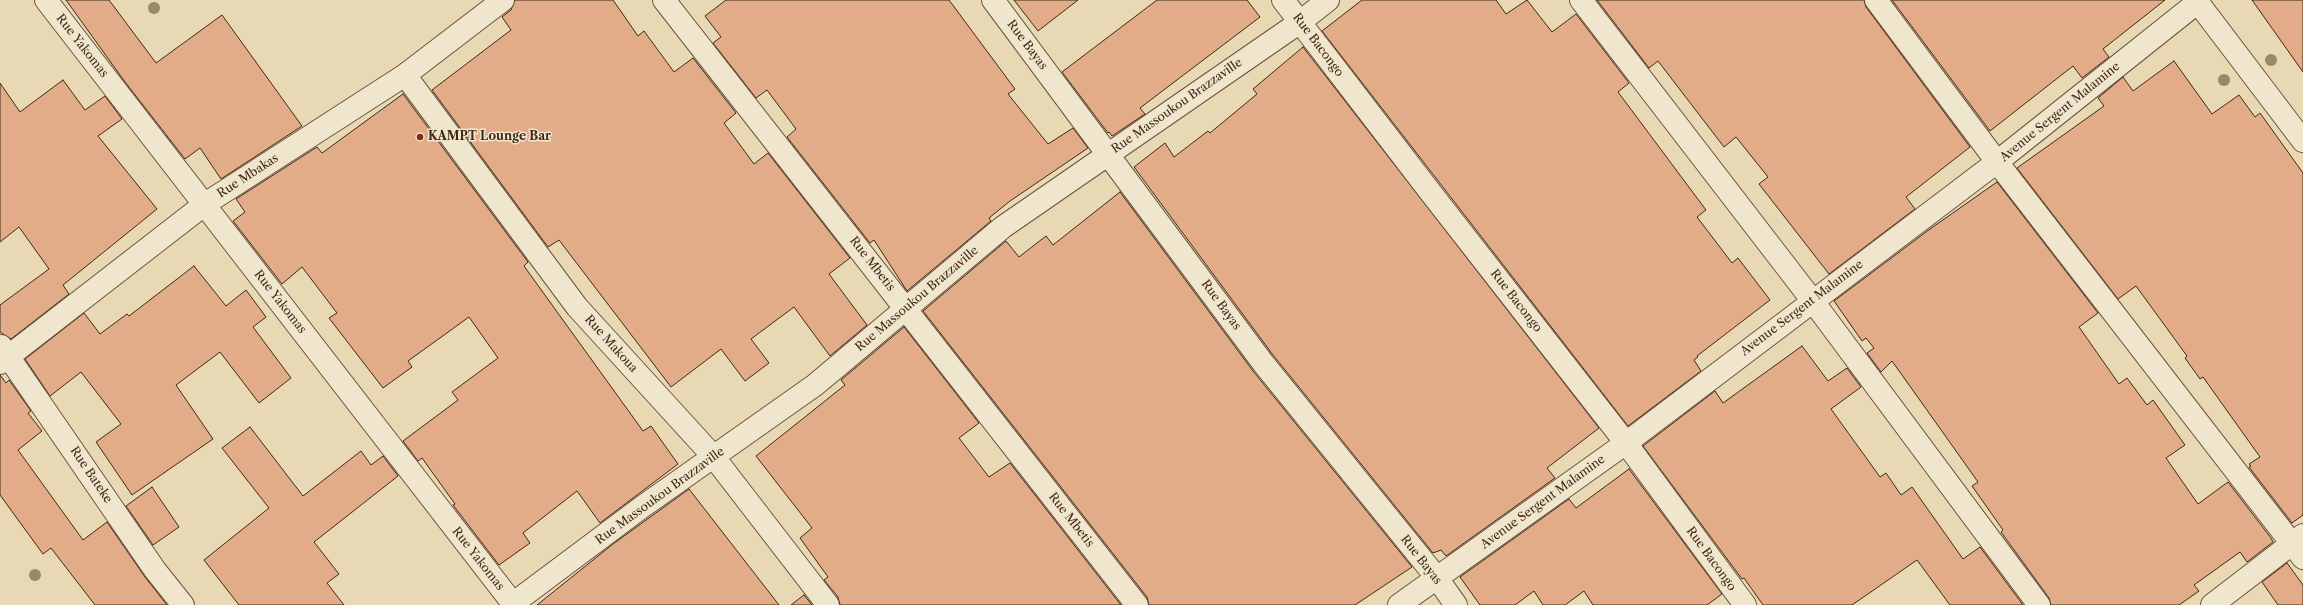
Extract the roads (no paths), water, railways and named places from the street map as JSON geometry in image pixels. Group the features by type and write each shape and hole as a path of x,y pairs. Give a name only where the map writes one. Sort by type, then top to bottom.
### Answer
{"street":[{"name":"Rue Yakomas","path":"46,0 205,204 512,605"},
{"name":"Rue Mbakas","path":"3,355 205,204 405,75 504,0"},
{"name":"Rue Mbetis","path":"664,0 1137,605"},
{"name":"Rue Bayas","path":"993,0 1109,153 1263,363 1437,578 1456,605"},
{"name":"Rue Bacongo","path":"1283,0 1426,187 1626,442 1745,605"},
{"name":"Rue Massoukou Brazzaville","path":"512,605 713,456 815,385 1003,227 1300,22 1328,0"},
{"path":"1581,0 1812,300 2039,605"},
{"path":"1876,0 1997,162 2299,545 2212,605"},
{"path":"2197,1 2303,141"},
{"name":"Avenue Sergent Malamine","path":"1399,605 1626,442 1812,300 1997,162 2197,1"},
{"name":"Rue Makoua","path":"405,75 577,307 713,456 828,605"},
{"name":"Rue Bateke","path":"3,355 155,570 183,605"}],"place":[{"name":"KAMPT Lounge Bar","path":"420,137"}]}
